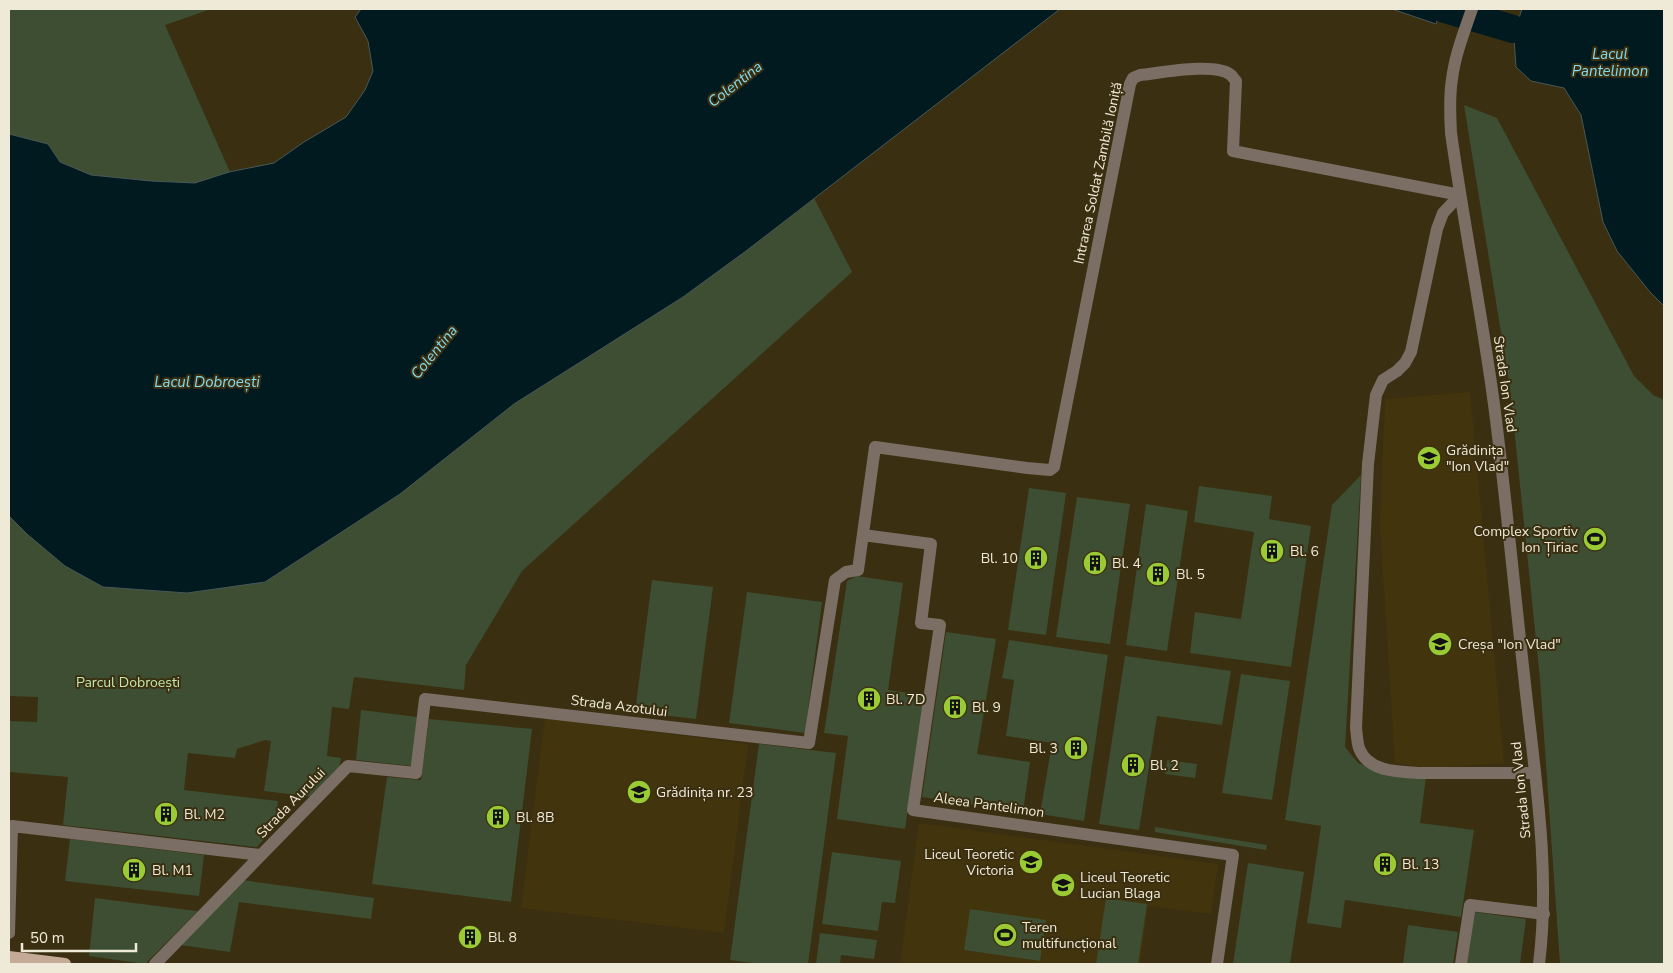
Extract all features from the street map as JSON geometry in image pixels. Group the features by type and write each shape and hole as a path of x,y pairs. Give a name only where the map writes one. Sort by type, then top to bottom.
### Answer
{"main road":[{"path":"9,957 66,964"}],"street":[{"name":"Strada Ion Vlad","path":"1472,9 1458,49 1451,80 1451,133 1495,412 1535,773 1541,841 1544,914 1539,964"},
{"name":"Intrarea Soldat Zambilă Ioniță","path":"863,535 875,447 1028,468 1050,470 1054,467 1130,84 1133,78 1140,75 1194,69 1220,70 1230,74 1236,81 1233,151 1460,195"},
{"path":"1460,195 1444,213 1437,229 1410,352 1405,363 1398,371 1383,380 1376,395 1368,464 1356,728 1358,746 1362,754 1375,765 1383,769 1400,772 1535,773"},
{"name":"Aleea Pantelimon","path":"863,535 931,544 920,623 940,626 913,810 1233,855 1217,964"},
{"name":"Strada Azotului","path":"425,699 809,743 835,580 846,572 858,570 863,535"},
{"name":"Strada Aurului","path":"155,964 348,766 416,773 425,699"},
{"path":"9,933 12,826 261,855"},
{"path":"1461,964 1470,905 1544,914"}],"shaded area":[{"name":"Creșa \"Ion Vlad\"","path":"1470,392 1504,763 1431,768 1395,763 1380,526 1385,399"},
{"name":"Grădinița nr. 23","path":"545,718 748,744 724,933 521,908"},
{"name":"Liceul Teoretic Lucian Blaga","path":"919,823 1218,864 1211,914 1148,906 1140,964 900,964"}],"green space":[{"path":"9,9 211,9 165,25 230,172 274,163 304,142 346,117 365,90 373,71 368,41 355,17 361,9 524,93 187,192 151,181 91,175 60,162 48,144 9,134"},
{"name":"Parcul Dobroești","path":"1060,9 814,198 852,272 522,571 466,665 464,690 354,677 349,709 332,707 327,756 341,758 339,770 312,797 264,791 271,741 265,740 237,749 235,758 188,753 184,790 278,801 274,828 257,847 63,825 68,777 9,772 9,721 37,722 38,697 9,696 9,428 368,471"},
{"name":"Complex Sportiv Ion Țiriac","path":"1464,105 1497,118 1634,376 1653,395 1664,400 1664,964 1560,964 1540,679 1510,388"},
{"path":"1361,475 1345,747 1358,763 1382,772 1426,777 1420,823 1474,830 1461,917 1345,900 1341,928 1307,923 1321,826 1285,820 1332,505"},
{"path":"1199,486 1272,496 1269,519 1311,526 1291,667 1190,653 1195,612 1241,619 1254,532 1194,522"},
{"name":"Bl. 10","path":"1029,488 1066,493 1046,635 1008,630"},
{"path":"1077,497 1130,504 1110,644 1056,637"},
{"name":"Bl. 5","path":"1146,504 1188,511 1167,651 1126,645"},
{"path":"857,576 903,583 888,690 924,695 905,829 837,819 848,736 824,733 847,581"},
{"path":"652,580 713,587 696,719 635,712"},
{"path":"747,592 822,602 805,733 729,723"},
{"path":"946,632 996,639 977,754 1030,762 1023,812 922,797"},
{"path":"1009,640 1108,655 1084,821 1040,814 1052,743 1006,736 1014,680 1002,678"},
{"path":"1125,656 1231,671 1222,725 1157,716 1139,830 1099,824"},
{"path":"1241,674 1290,681 1272,800 1222,793"},
{"path":"361,710 417,717 412,766 356,760"},
{"path":"429,719 532,729 511,902 372,884 387,777 421,780"},
{"path":"759,744 836,753 808,964 760,964 730,960"},
{"path":"1167,760 1197,764 1195,778 1165,774"},
{"path":"1155,827 1267,845 1266,850 1155,832"},
{"name":"Bl. M1","path":"70,839 204,855 199,896 65,881"},
{"path":"832,852 901,861 895,903 882,902 878,931 822,924"},
{"path":"1248,863 1304,872 1290,964 1233,964"},
{"path":"242,880 374,898 371,919 239,902 230,952 180,945"},
{"path":"95,898 198,911 145,964 89,956"},
{"path":"1106,898 1147,904 1138,964 1096,964"},
{"name":"Teren multifuncțional","path":"970,909 1046,920 1040,961 964,950"},
{"path":"1474,912 1526,919 1520,964 1467,964"},
{"path":"1408,925 1458,932 1453,964 1403,964"},
{"path":"820,933 877,940 874,959 841,955 840,964 816,964"}],"water":[{"name":"Lacul Dobroești","path":"361,9 1060,9 746,251 683,297 514,404 400,494 265,582 187,593 103,587 65,566 9,516 9,134 48,144 60,162 91,175 195,183 229,172 274,163 304,142 346,117 365,90 373,71 368,41 355,17"},
{"path":"1392,9 1441,9 1436,24"},
{"name":"Lacul Pantelimon","path":"1522,9 1664,9 1664,306 1650,292 1617,251 1603,222 1581,115 1564,88 1531,81 1516,67 1514,38 1474,31 1480,11 1519,18"}],"waterway":[{"name":"Colentina","path":"1445,9 1513,29"}],"place":[{"name":"Grădinița \"Ion Vlad\"","path":"1429,458"},
{"name":"Complex Sportiv Ion Țiriac","path":"1595,539"},
{"name":"Bl. 6","path":"1272,551"},
{"name":"Bl. 10","path":"1036,558"},
{"name":"Bl. 4","path":"1095,563"},
{"name":"Bl. 5","path":"1158,574"},
{"name":"Creșa \"Ion Vlad\"","path":"1440,644"},
{"name":"Bl. 7D","path":"869,699"},
{"name":"Bl. 9","path":"955,707"},
{"name":"Bl. 3","path":"1076,748"},
{"name":"Bl. 2","path":"1133,765"},
{"name":"Grădinița nr. 23","path":"639,792"},
{"name":"Bl. M2","path":"166,814"},
{"name":"Bl. 8B","path":"498,817"},
{"name":"Liceul Teoretic Victoria","path":"1031,862"},
{"name":"Bl. 13","path":"1385,864"},
{"name":"Bl. M1","path":"134,870"},
{"name":"Liceul Teoretic Lucian Blaga","path":"1063,885"},
{"name":"Teren multifuncțional","path":"1005,935"},
{"name":"Bl. 8","path":"470,937"}]}
